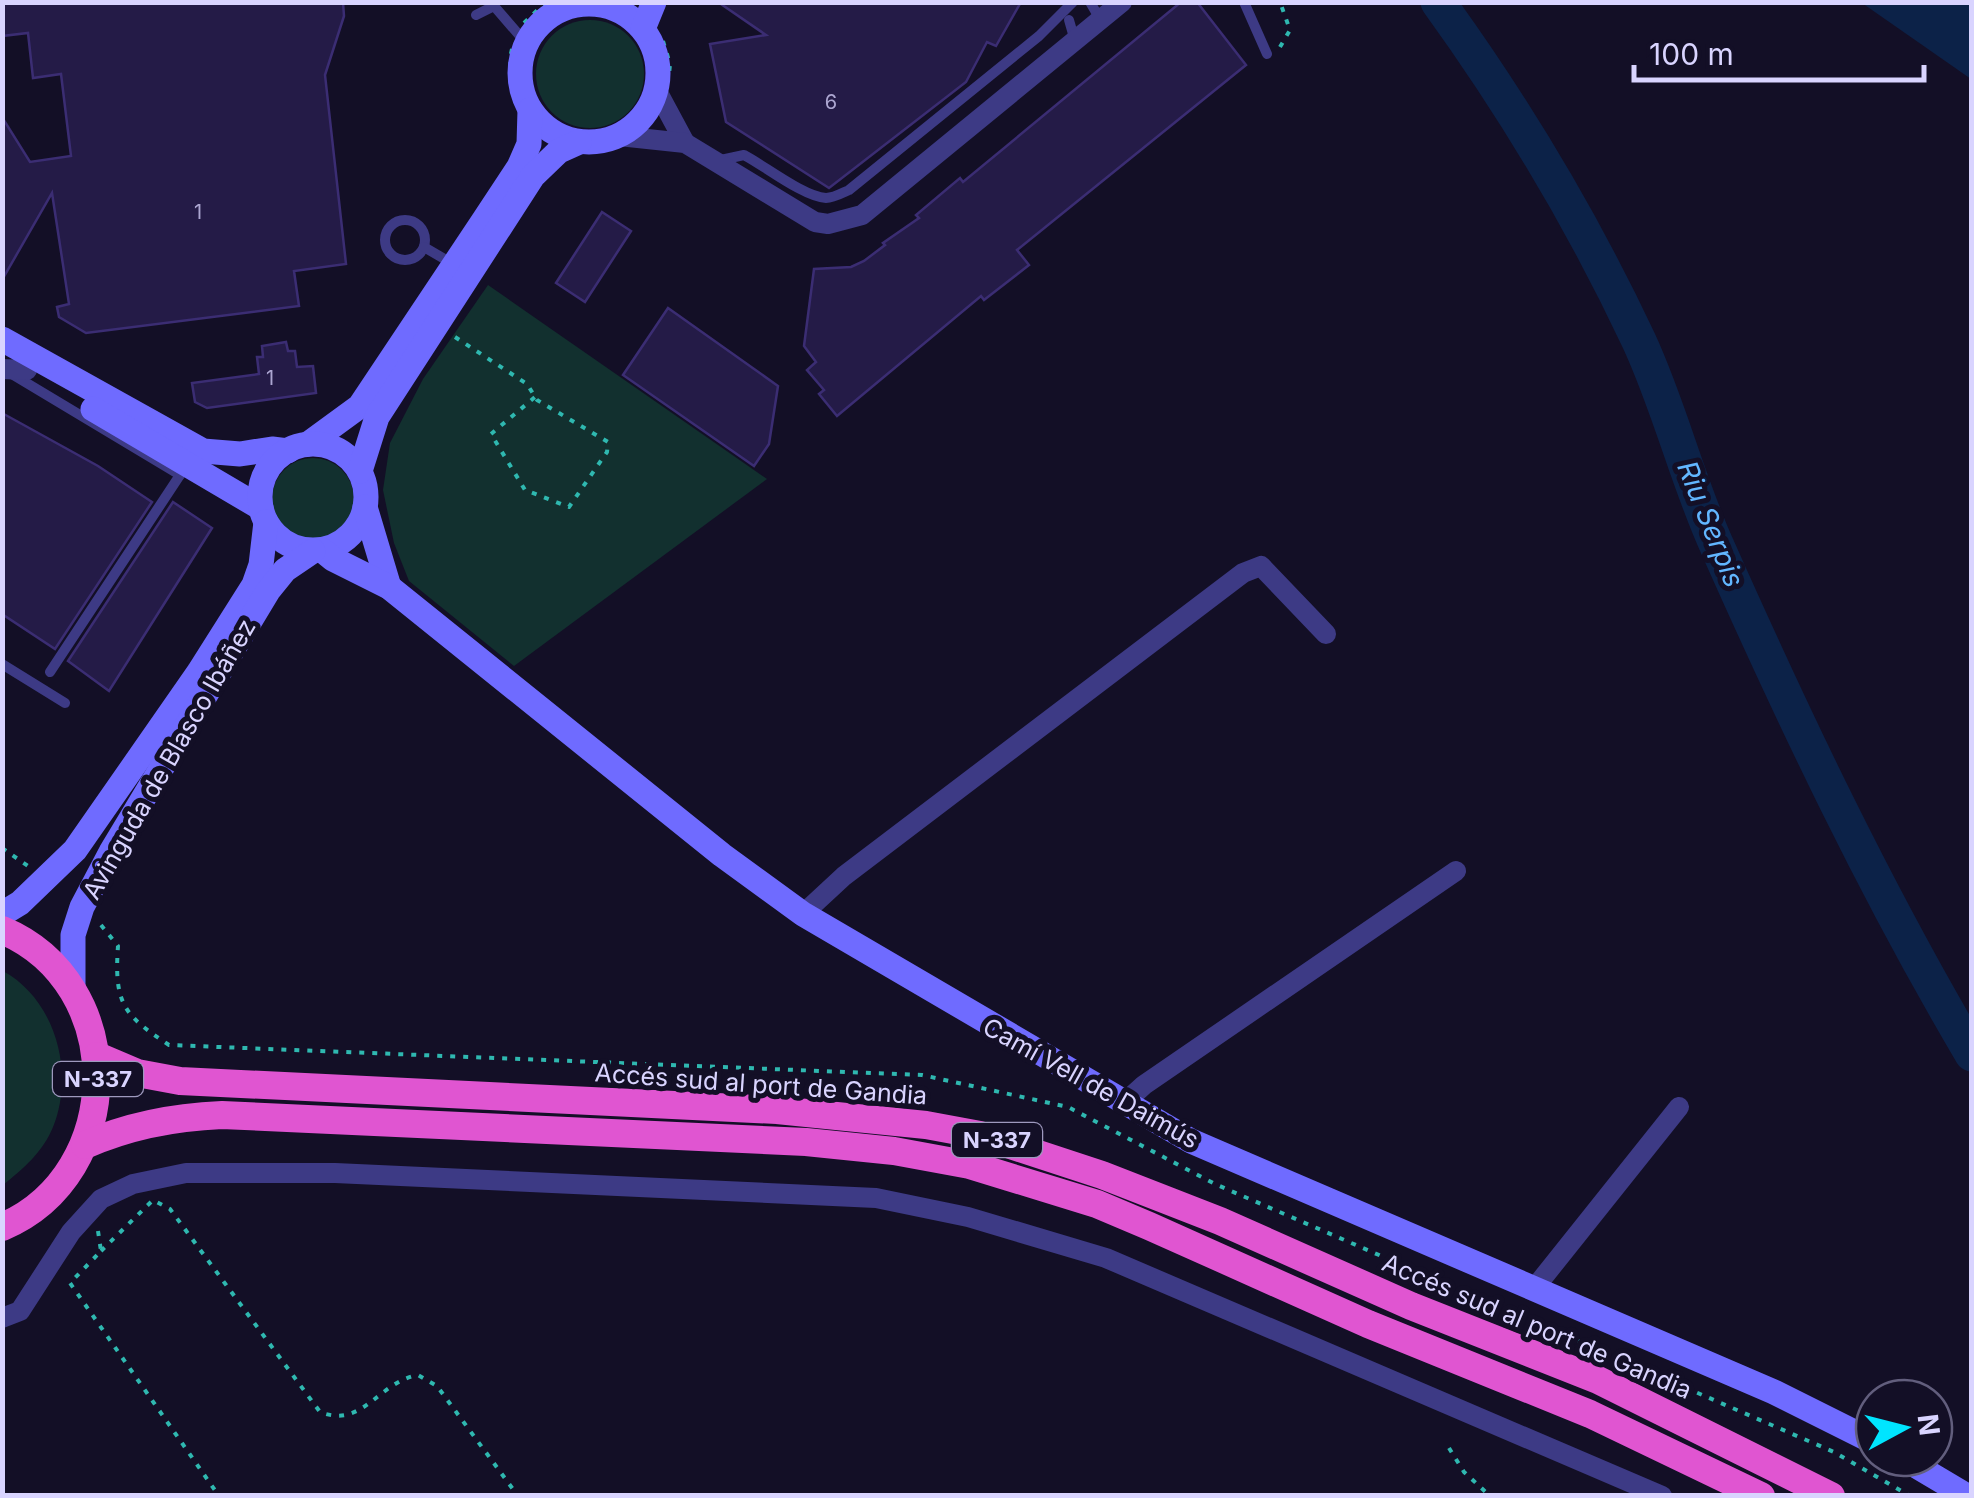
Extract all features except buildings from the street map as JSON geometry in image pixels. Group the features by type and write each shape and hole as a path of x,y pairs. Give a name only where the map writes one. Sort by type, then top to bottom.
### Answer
{"highway":[{"name":"N-337","path":"2,930 36,950 73,990 89,1022 99,1086 95,1116 85,1145 66,1178 40,1205 2,1227"},
{"name":"Accés sud al port de Gandia","path":"97,1056 137,1073 180,1081 777,1110 906,1122 980,1135 1067,1162 1220,1222 1411,1306 1598,1380 1831,1496"},
{"name":"N-337","path":"85,1145 161,1120 222,1115 286,1116 806,1142 894,1150 970,1164 1114,1211 1368,1324 1590,1414 1761,1496"}],"main road":[{"path":"524,109 551,131 579,142 619,136 660,96 652,33 654,2"},
{"path":"264,515 261,491 274,461 360,406 519,167 529,144 520,77 521,38 555,12 589,3 618,10 652,33"},
{"path":"8,368 215,480 264,515 286,543 318,550 339,544 360,522 365,507 360,471 377,417 532,176 558,151 579,142"},
{"path":"2,339 202,451 240,454 272,449 338,450 360,471"},
{"path":"365,507 389,587"},
{"name":"Avinguda de Blasco Ibáñez","path":"2,914 20,903 75,850 198,672 262,566 264,515"},
{"name":"Avinguda de Blasco Ibáñez","path":"73,990 73,935 82,907 111,852 268,591 285,570 318,550"},
{"name":"Camí Vell de Daimús","path":"318,550 389,587 691,830 802,914 1123,1104 1190,1141 1774,1392 1854,1432"},
{"path":"1936,1478 1966,1496"}],"street":[{"path":"619,136 685,143 815,222 828,224 862,214 1075,41 1095,11 1122,2"},
{"path":"660,96 685,143"},
{"path":"802,914 844,876 1243,573 1261,566 1326,634"},
{"path":"1123,1104 1144,1085 1456,871"},
{"path":"1533,1290 1679,1107"},
{"path":"2,1318 20,1310 71,1232 101,1199 133,1184 186,1174 335,1174 876,1198 968,1216 1106,1258 1662,1496"}],"lane":[{"path":"714,161 744,154 810,194 838,196 1039,36 1072,2"},
{"path":"1244,2 1267,54"},
{"path":"476,15 494,6 521,38"},
{"path":"1069,20 1075,41"},
{"path":"424,246 454,265"},
{"path":"8,368 180,475 195,481 215,480"},
{"path":"50,672 180,475"},
{"path":"2,664 65,703"}],"path":[{"path":"524,109 511,84 510,58 546,2"},
{"path":"1267,54 1284,45 1290,30 1280,2"},
{"path":"652,33 670,64 660,96"},
{"path":"446,332 608,442 607,452 569,507 525,490 491,434 535,396"},
{"path":"219,1496 70,1284 154,1200 170,1209 320,1412 336,1419 355,1414 400,1378 418,1374 437,1386 518,1496"},
{"path":"95,1206 101,1251"},
{"path":"1449,1448 1464,1472 1490,1496"}],"green space":[{"path":"590,20 611,24 628,36 640,53 644,74 640,95 628,112 611,124 590,128 569,124 552,112 540,95 536,74 540,53 552,36 569,24"},
{"path":"488,285 767,479 514,666 409,581 394,543 383,490 390,443 423,379"},
{"path":"313,458 329,461 342,470 351,483 351,515 342,528 329,537 313,540 297,537 284,528 275,515 272,499 275,483 284,470 297,461"},
{"path":"3,971 36,1000 48,1019 61,1062 62,1084 49,1136 32,1159 3,1185"}],"water":[{"path":"1862,3 1971,3 1971,79"}],"waterway":[{"name":"Riu Serpis","path":"1438,2 1546,167 1618,297 1650,366 1706,521 1776,675 1869,867 1972,1054"}]}
